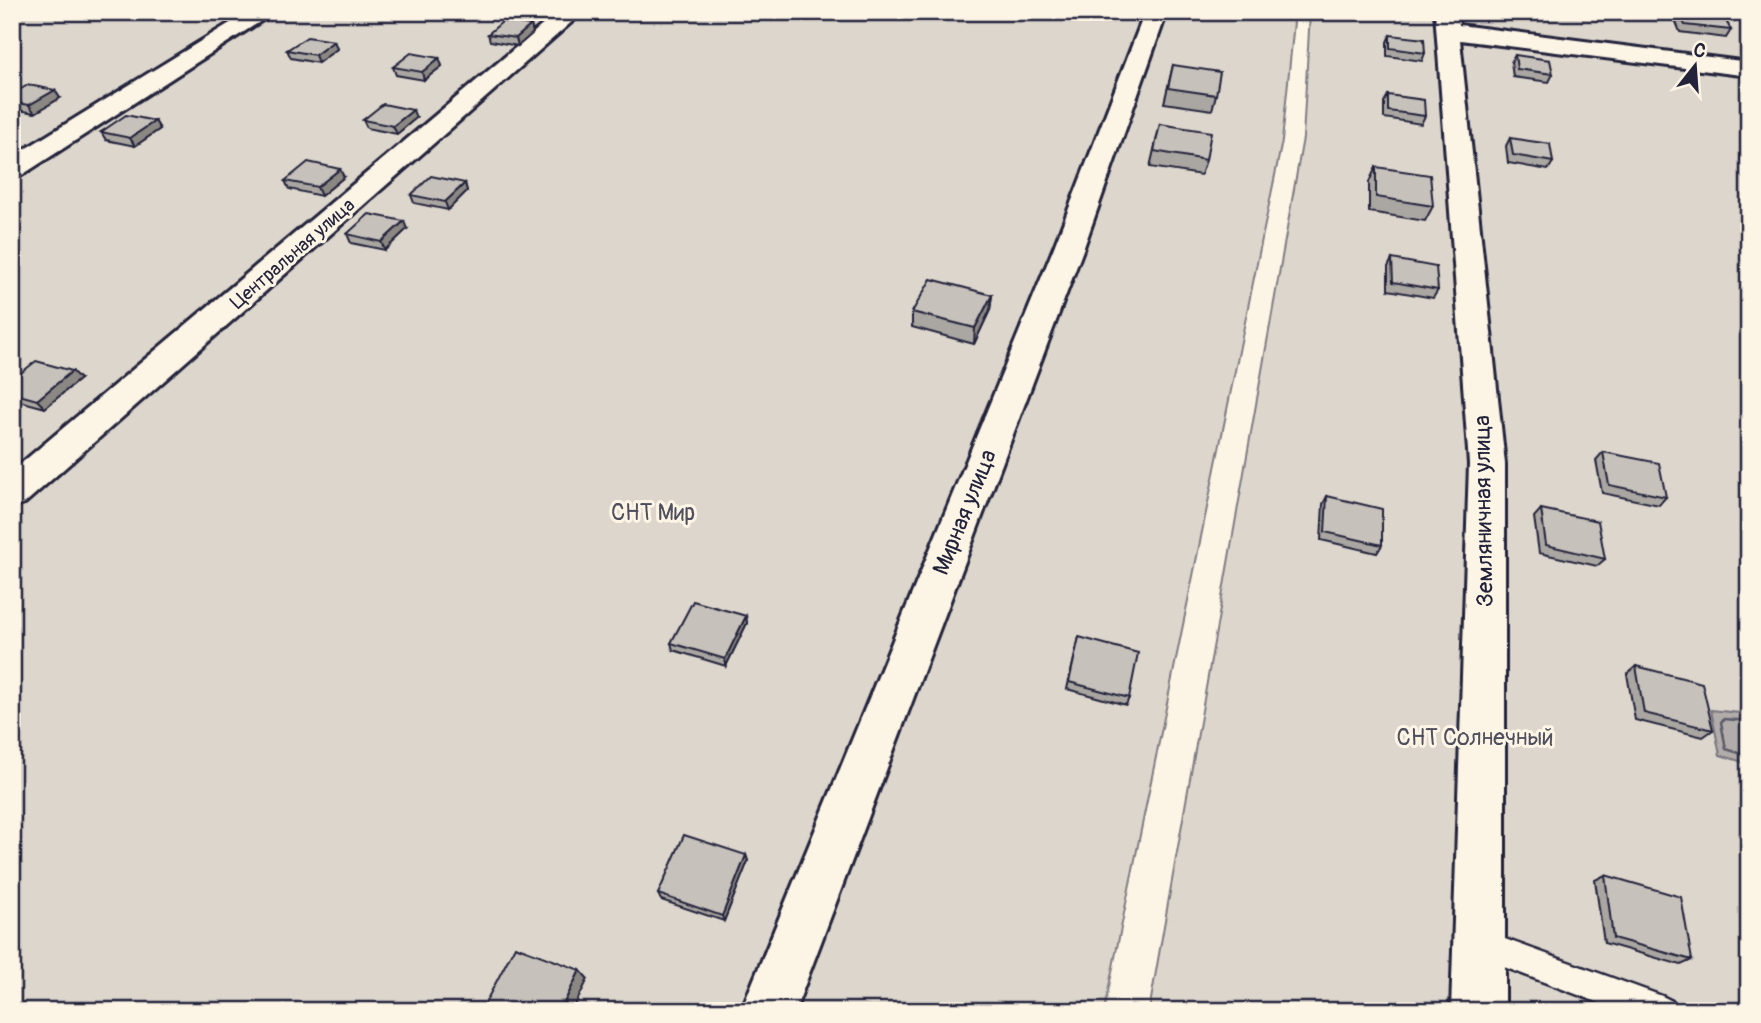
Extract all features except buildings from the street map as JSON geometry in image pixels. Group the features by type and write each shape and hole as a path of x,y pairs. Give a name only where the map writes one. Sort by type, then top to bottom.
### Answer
{"street":[{"path":"12,169 264,12"},
{"name":"Центральная улица","path":"12,493 572,12"},
{"name":"Мирная улица","path":"768,1011 1069,247 1156,12"},
{"path":"1447,22 1749,69"},
{"name":"Земляничная улица","path":"1447,22 1487,464 1478,1011"}],"lane":[{"path":"1479,943 1662,1011"}],"green space":[{"path":"12,12 268,12 12,173"},
{"name":"СНТ Мир","path":"273,12 1295,12 1282,141 1104,1011 12,1011 12,177"},
{"name":"СНТ Солнечный","path":"1310,12 1749,12 1749,1011 1149,1011 1303,138"}],"water":[{"path":"1711,710 1749,714 1749,764 1720,755"}]}
